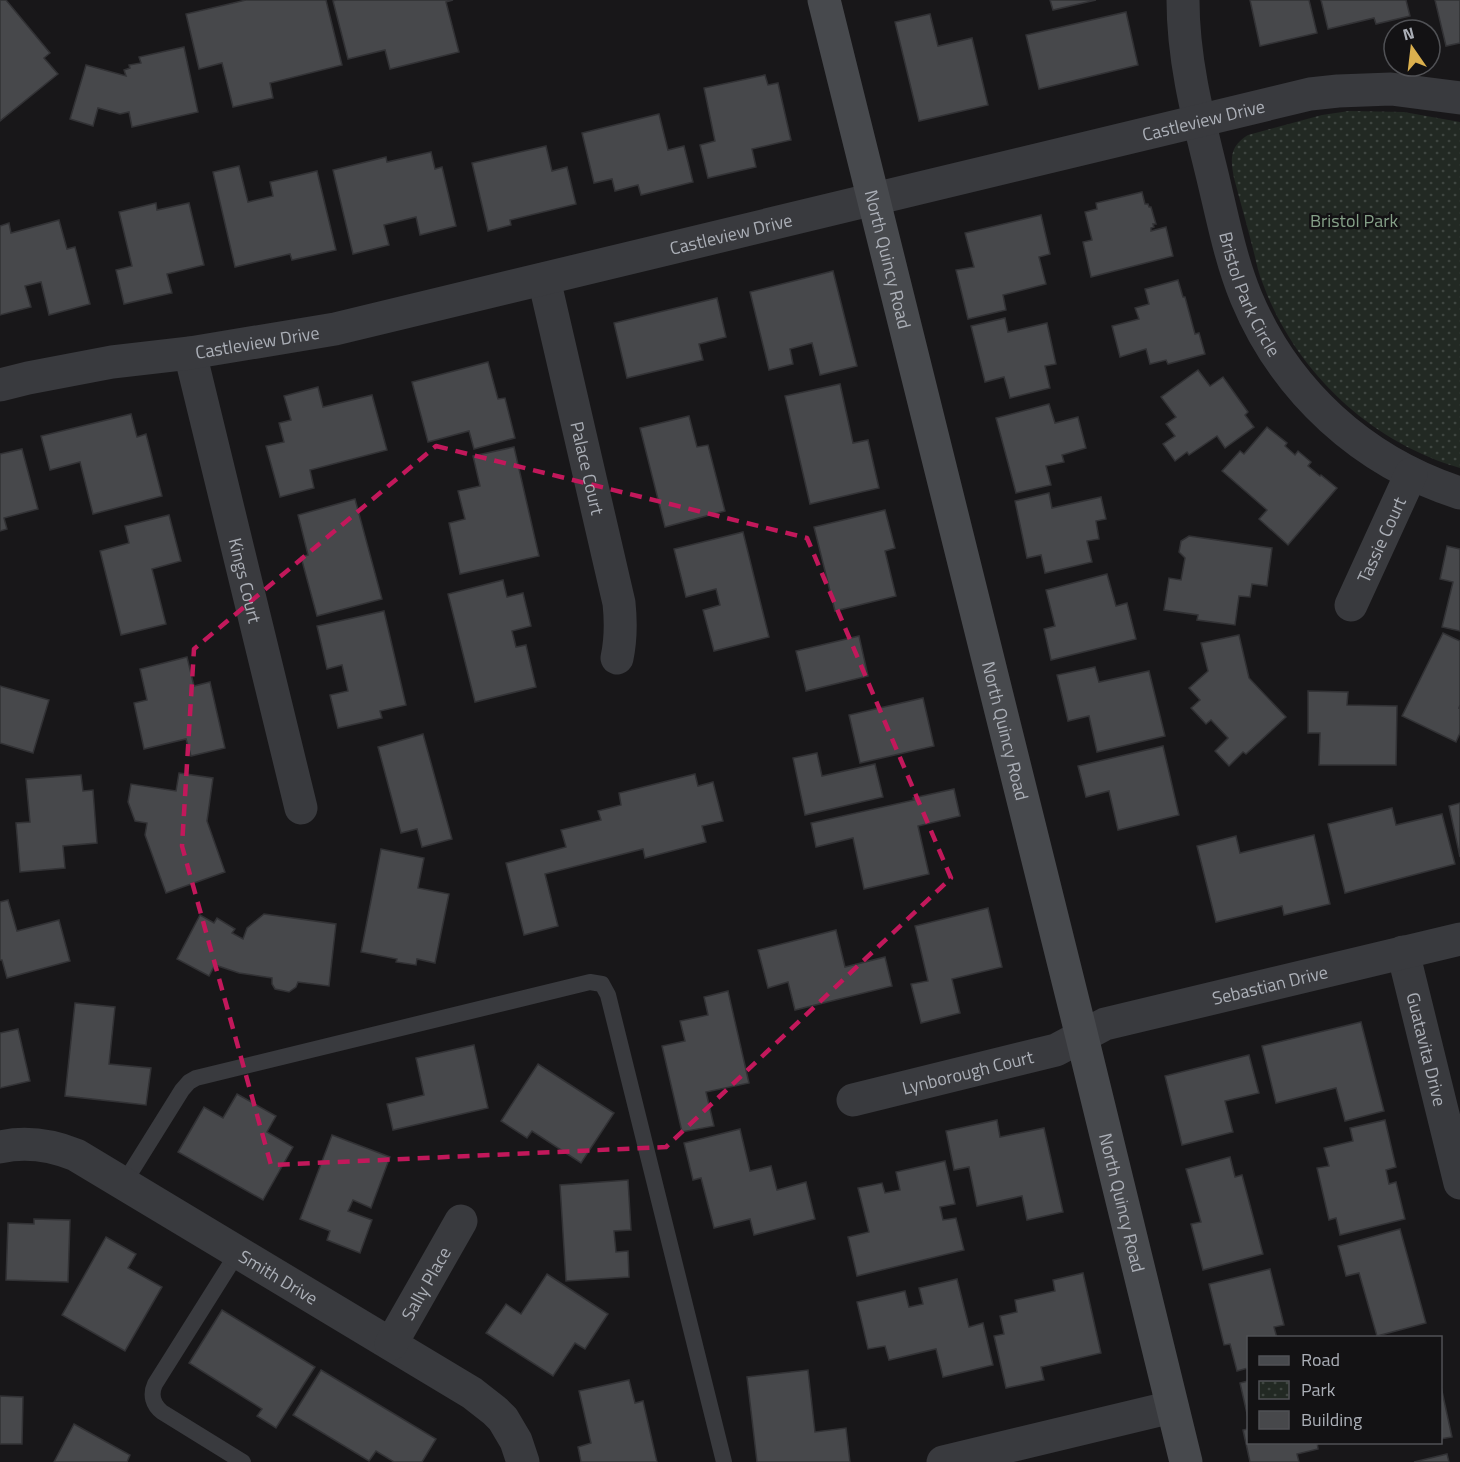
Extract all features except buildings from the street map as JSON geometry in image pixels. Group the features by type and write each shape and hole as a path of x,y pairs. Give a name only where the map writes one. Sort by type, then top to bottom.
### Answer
{"street":[{"name":"North Quincy Road","path":"824,0 1186,1462"},
{"name":"Bristol Park Circle","path":"1183,0 1186,53 1199,121 1231,251 1245,296 1264,335 1286,369 1312,401 1349,435 1411,474 1460,493"},
{"name":"Castleview Drive","path":"0,385 112,362 190,353 335,329 1310,94 1390,89 1460,98"},
{"name":"Palace Court","path":"544,279 619,603 621,640 617,658"},
{"name":"Kings Court","path":"190,353 301,808"},
{"name":"Tassie Court","path":"1351,605 1411,474"},
{"name":"Sebastian Drive","path":"1082,1037 1105,1024 1460,939"},
{"name":"Guatavita Drive","path":"1403,952 1460,1183"},
{"name":"Lynborough Court","path":"853,1100 1056,1050 1082,1037"},
{"name":"Smith Drive","path":"0,1147 21,1144 50,1146 76,1155 124,1183 472,1393 495,1410 516,1441 523,1462"},
{"name":"Sally Place","path":"391,1344 461,1221"},
{"path":"943,1462 1172,1407"}],"lane":[{"path":"124,1183 182,1090 196,1078 590,982 602,984 608,995 724,1462"},
{"path":"238,1252 155,1384 152,1399 162,1412 243,1462"}],"highlighted area":[{"path":"436,446 807,538 951,878 666,1147 271,1165 182,846 194,649"}],"green space":[{"name":"Bristol Park","path":"1349,111 1404,112 1460,122 1460,468 1396,441 1340,399 1316,374 1295,346 1277,316 1260,275 1234,178 1232,159 1235,148 1248,135 1322,115"}]}
